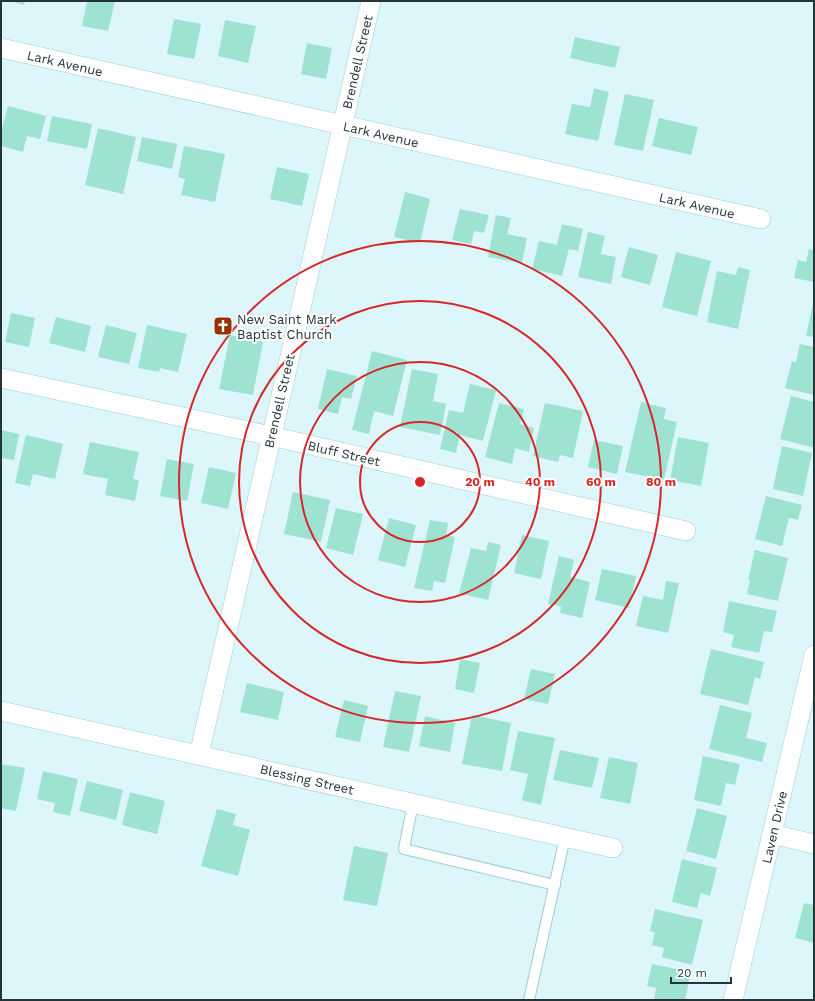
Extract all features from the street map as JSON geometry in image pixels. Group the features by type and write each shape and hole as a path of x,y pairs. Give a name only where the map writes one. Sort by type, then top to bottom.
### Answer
{"street":[{"name":"Brendell Street","path":"198,755 371,1"},
{"name":"Lark Avenue","path":"1,48 761,219"},
{"name":"Bluff Street","path":"1,378 271,436 686,531"},
{"name":"Laven Drive","path":"733,1000 814,655"},
{"name":"Blessing Street","path":"1,711 613,848"},
{"path":"772,834 814,844"}],"lane":[{"path":"413,803 404,849 555,885"},
{"path":"529,1000 565,837"}],"building":[{"path":"9,1 25,1 24,5"},
{"path":"87,1 115,1 108,31 82,26"},
{"path":"174,19 201,24 194,59 167,54"},
{"path":"225,20 256,26 248,63 218,56"},
{"path":"575,37 620,47 615,68 570,58"},
{"path":"307,43 332,48 326,79 301,74"},
{"path":"594,88 609,92 598,141 565,134 572,104 590,107"},
{"path":"625,94 654,100 643,151 614,145"},
{"path":"8,106 46,116 40,139 27,136 23,152 1,146 1,133"},
{"path":"52,116 92,124 87,149 47,141"},
{"path":"659,118 698,127 691,155 652,146"},
{"path":"98,128 136,137 123,194 85,185"},
{"path":"142,137 177,144 172,169 137,161"},
{"path":"184,146 225,154 215,202 181,195 185,179 178,177"},
{"path":"277,167 309,174 302,206 270,199"},
{"path":"405,192 430,199 420,243 394,237"},
{"path":"460,209 489,215 484,233 474,231 471,244 452,240"},
{"path":"496,215 511,218 507,234 527,238 522,263 488,257"},
{"path":"562,224 583,229 578,251 569,249 562,276 532,269 539,241 557,245"},
{"path":"588,232 605,236 601,254 616,257 611,284 578,277"},
{"path":"629,247 658,255 650,285 621,277"},
{"path":"809,249 814,250 814,282 794,278 798,260 806,262"},
{"path":"676,252 711,261 697,316 662,307"},
{"path":"738,267 750,270 738,329 707,322 717,271 736,275"},
{"path":"814,303 814,337 806,336"},
{"path":"11,313 35,318 29,347 5,342"},
{"path":"56,317 91,326 85,352 49,343"},
{"path":"106,325 137,333 129,364 98,357"},
{"path":"147,325 187,334 178,372 160,368 159,372 138,368"},
{"path":"230,335 263,342 253,395 219,389"},
{"path":"800,344 814,347 814,395 785,388 792,361 796,362"},
{"path":"372,351 407,360 393,416 374,411 369,434 352,430"},
{"path":"327,369 357,376 351,399 342,397 338,414 318,409"},
{"path":"412,369 438,374 433,401 446,404 440,435 400,427"},
{"path":"470,384 496,390 483,441 460,435 456,453 440,449 449,410 463,413"},
{"path":"791,396 814,402 814,448 780,439"},
{"path":"641,402 666,408 664,419 677,422 664,480 625,472"},
{"path":"499,403 524,409 520,424 534,428 529,452 515,448 512,464 485,457"},
{"path":"545,403 583,411 573,458 560,455 558,462 533,456"},
{"path":"1,430 19,434 14,460 1,458"},
{"path":"26,435 63,444 55,479 33,474 30,486 15,483"},
{"path":"678,437 709,443 701,486 670,480"},
{"path":"594,440 623,446 617,474 588,467"},
{"path":"90,442 139,452 133,479 139,480 135,501 105,495 108,479 83,474"},
{"path":"782,446 812,453 803,496 773,489"},
{"path":"167,459 194,464 187,501 160,496"},
{"path":"209,467 236,473 228,509 201,503"},
{"path":"293,492 330,500 321,542 284,534"},
{"path":"766,496 802,505 798,520 789,518 782,546 755,539"},
{"path":"336,508 363,514 353,555 326,548"},
{"path":"389,518 416,525 405,567 378,560"},
{"path":"430,520 448,523 446,535 455,537 445,583 434,581 432,591 414,588"},
{"path":"522,535 549,541 541,579 514,573"},
{"path":"488,542 501,545 488,600 459,593 471,548 486,551"},
{"path":"755,550 788,558 778,601 747,594 750,580 748,580"},
{"path":"559,556 574,560 570,577 590,582 582,618 560,613 561,606 548,604"},
{"path":"602,569 636,576 629,608 595,600"},
{"path":"666,581 679,583 668,633 636,626 643,596 663,600"},
{"path":"729,601 777,611 772,632 764,631 759,653 731,647 734,635 723,632"},
{"path":"711,649 764,662 760,679 755,677 748,705 700,694"},
{"path":"460,659 480,663 474,693 455,689"},
{"path":"531,669 555,674 548,704 524,699"},
{"path":"247,683 284,692 278,720 240,712"},
{"path":"395,691 421,696 409,752 383,747"},
{"path":"344,700 368,706 360,742 335,737"},
{"path":"720,705 752,713 746,738 767,743 762,762 709,749"},
{"path":"472,715 511,723 502,771 462,764"},
{"path":"425,716 455,723 450,752 419,746"},
{"path":"518,731 555,738 541,805 522,800 528,774 510,770"},
{"path":"560,750 599,758 592,788 553,780"},
{"path":"703,756 740,764 735,785 726,783 721,806 694,800"},
{"path":"609,757 638,763 630,804 600,798"},
{"path":"1,764 25,768 16,811 1,808"},
{"path":"43,771 78,779 70,816 53,812 55,803 37,799"},
{"path":"87,781 123,790 116,820 79,811"},
{"path":"130,792 165,801 157,834 122,825"},
{"path":"697,808 727,816 716,859 686,851"},
{"path":"217,809 236,814 233,825 250,830 238,876 201,866"},
{"path":"354,846 388,853 377,906 343,900"},
{"path":"682,859 717,868 710,896 701,893 697,908 672,902"},
{"path":"804,903 814,905 814,943 795,938"},
{"path":"655,909 703,920 692,965 662,957 664,948 652,945 655,932 650,931"},
{"path":"652,964 691,972 685,1000 654,1000 656,988 647,986"}],"place":[{"name":"New Saint Mark Baptist Church","path":"223,326"}]}
